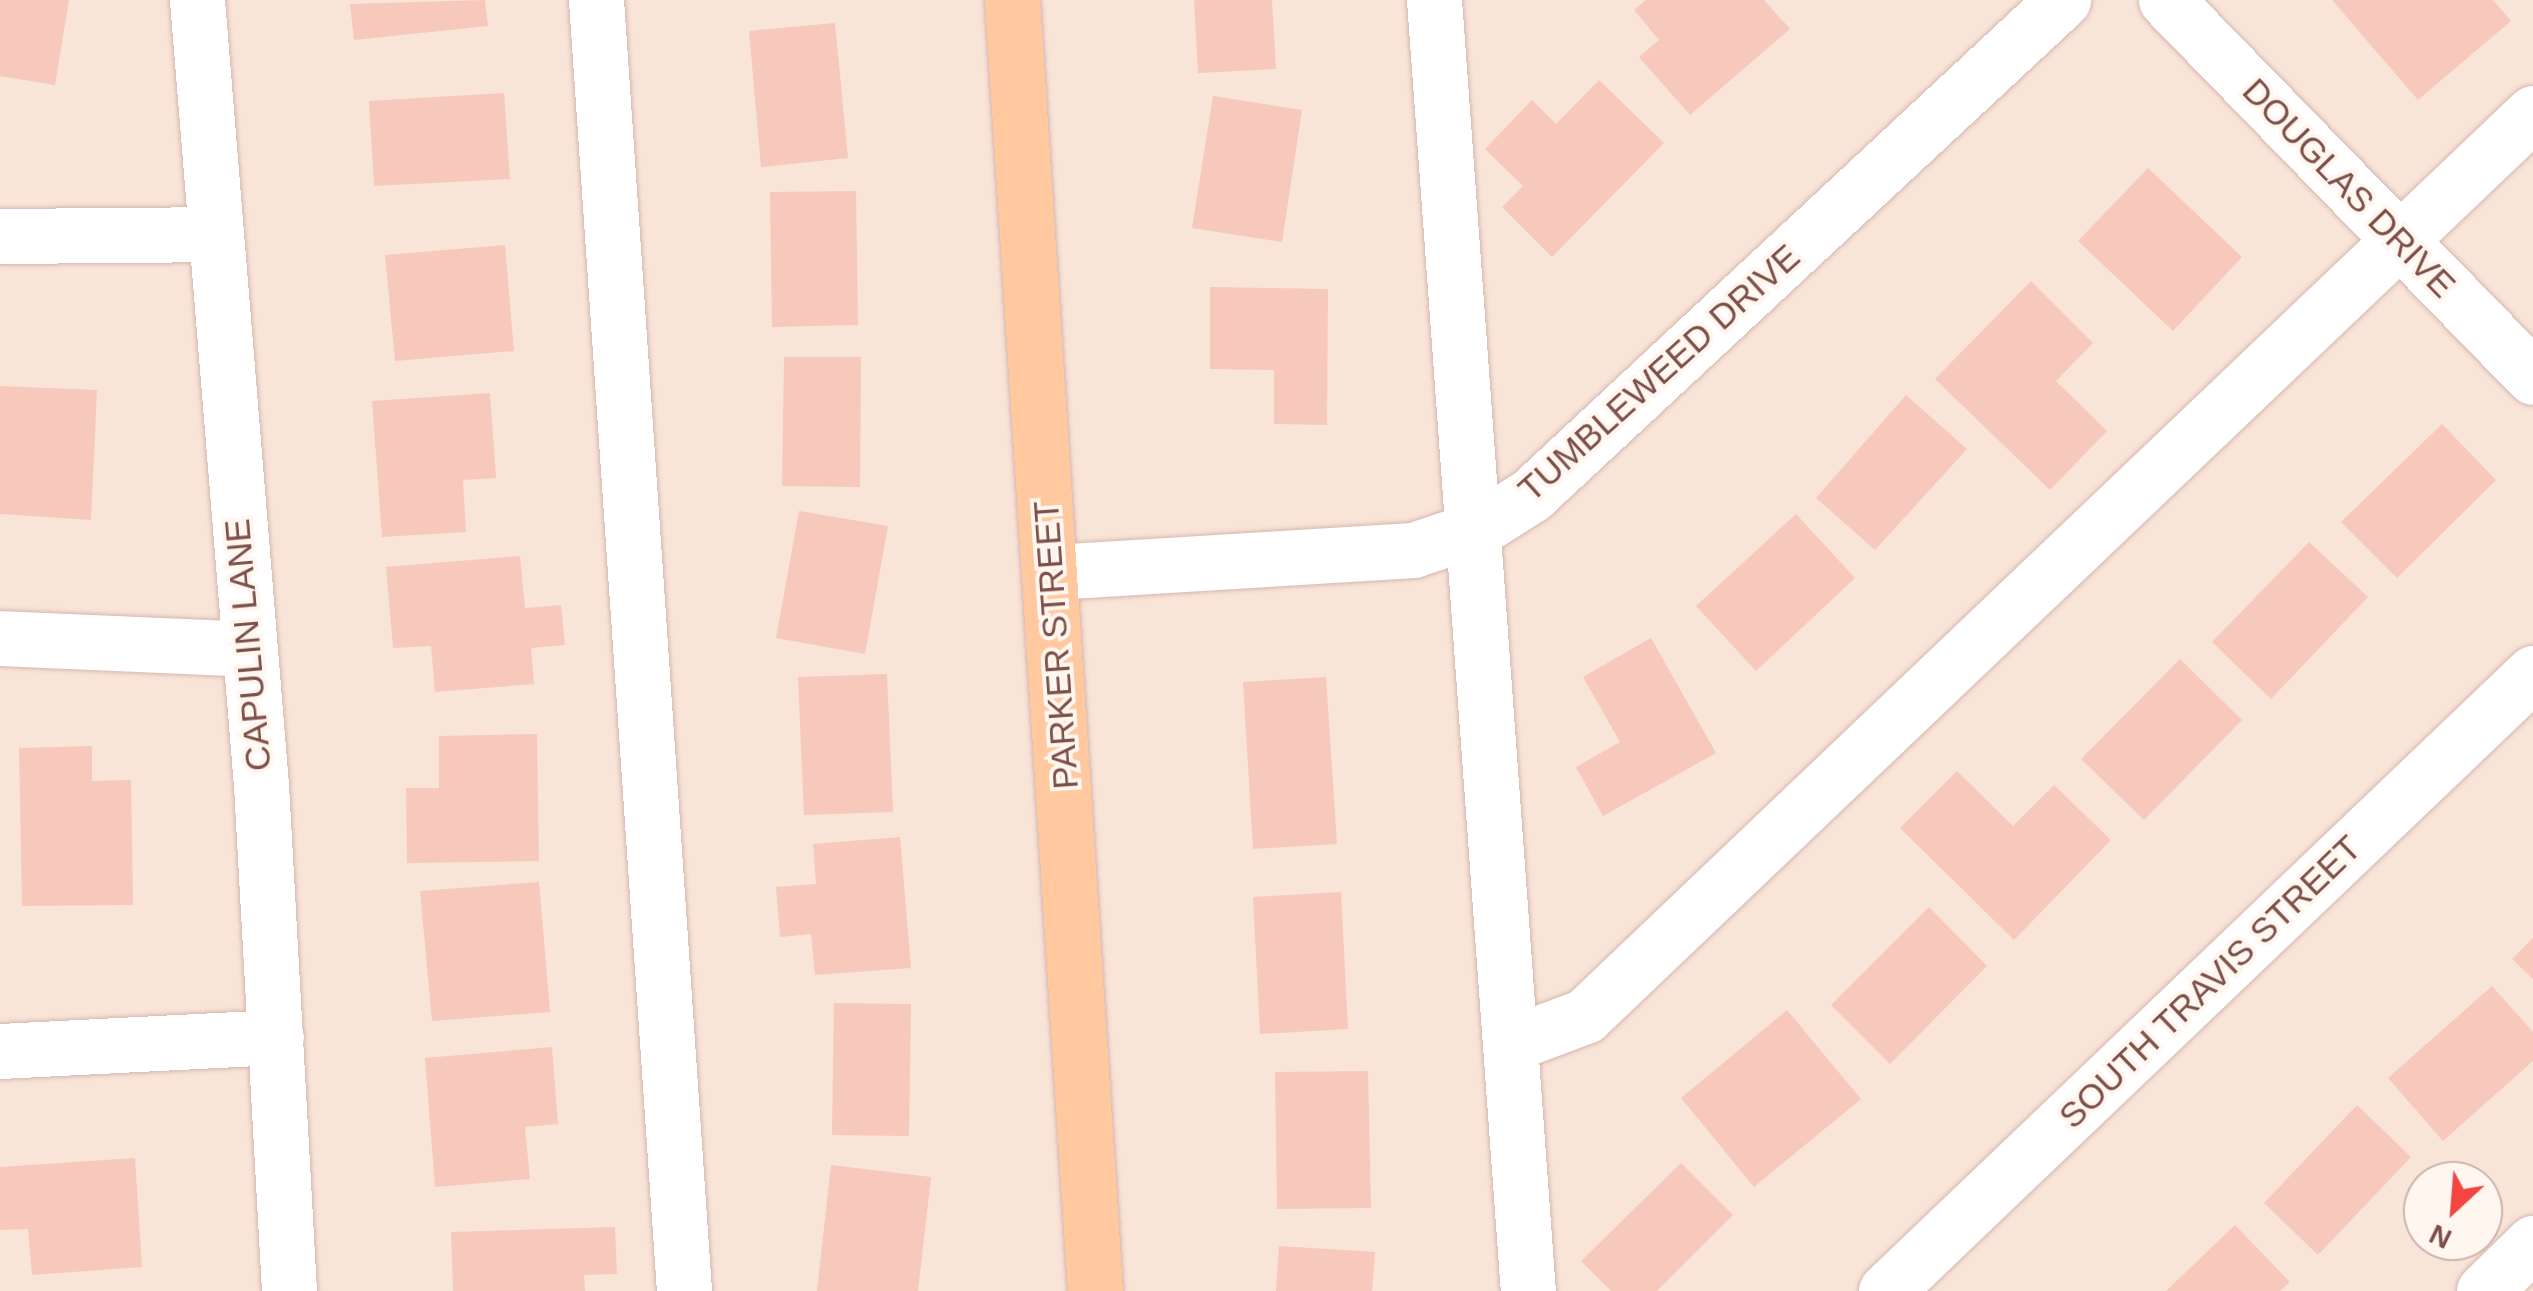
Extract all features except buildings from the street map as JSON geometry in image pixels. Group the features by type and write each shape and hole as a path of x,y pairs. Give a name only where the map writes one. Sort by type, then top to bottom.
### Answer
{"main road":[{"name":"PARKER STREET","path":"1012,0 1052,572 1094,1291"}],"street":[{"name":"CAPULIN LANE","path":"197,0 249,649 289,1291"},
{"path":"596,0 684,1291"},
{"name":"TUMBLEWEED DRIVE","path":"1052,572 1413,550 1479,528 1532,495 2062,0"},
{"name":"DOUGLAS DRIVE","path":"2166,0 2533,376"},
{"path":"1443,7 1528,1291"},
{"path":"1512,1043 1585,1016 2533,113"},
{"path":"0,236 213,234"},
{"path":"0,638 249,649"},
{"name":"SOUTH TRAVIS STREET","path":"1886,1291 2533,673"},
{"path":"0,1051 276,1037"},
{"path":"2484,1291 2533,1244"}],"shaded area":[{"path":"0,0 2533,0 2533,1291 0,1291"}]}
